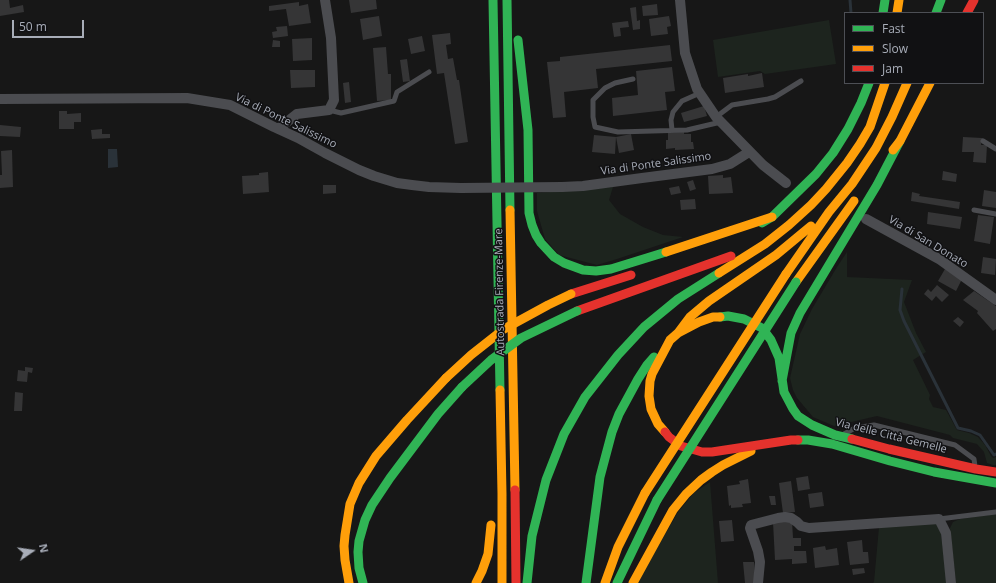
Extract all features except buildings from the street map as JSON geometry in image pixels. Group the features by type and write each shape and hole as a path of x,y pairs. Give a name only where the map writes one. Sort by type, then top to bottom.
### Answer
{"main road":[{"name":"Autostrada Firenze-Mare","path":"493,0 502,583"},
{"name":"Autostrada Firenze-Mare","path":"507,0 516,583"},
{"path":"513,0 528,130 529,213 536,235 554,257 564,263 583,270 596,271 610,269 686,246 772,217"},
{"path":"883,12 885,0"},
{"path":"897,12 899,0"},
{"path":"936,12 941,0"},
{"path":"968,12 974,0"},
{"path":"735,238 746,234 772,217 816,174 833,153 848,129 869,84"},
{"path":"527,583 532,536 546,480 564,434 585,398 618,355 644,327 678,300 765,244 811,205 847,163 860,144 870,127 885,84"},
{"path":"604,583 627,528 645,493 786,274 829,212 852,184 876,148 907,84"},
{"path":"782,381 793,328 877,185 929,84"},
{"path":"868,183 900,141"},
{"path":"617,583 657,500 796,282 858,195"},
{"path":"586,583 600,477 612,432 619,414 647,365 678,333 690,317 709,301 776,255 829,212"},
{"path":"363,583 358,568 359,541 365,520 372,505 390,478 438,414 462,387 491,360 521,338 577,311 765,244"},
{"path":"349,583 345,560 345,535 350,504 359,483 376,456 446,378 471,355 504,329 518,321 571,294 642,272"},
{"name":"Via delle Città Gemelle","path":"678,333 706,319 719,316 736,317 751,322 762,328 771,340 779,358 784,392 792,409 798,416 812,426 840,437 976,469 996,472"},
{"name":"Via delle Città Gemelle","path":"670,340 654,368 650,381 649,396 658,424 669,437 681,446 702,452 712,452 764,444 808,440 832,444 934,472 996,483"},
{"path":"492,466 500,405"},
{"path":"633,583 673,510 692,488 723,465 764,444"},
{"path":"476,583 488,554 492,517"}],"street":[{"path":"278,129 297,114 329,110 334,100 331,38 325,0"},
{"path":"680,0 685,53 697,89 718,119 749,152 786,183"},
{"name":"Via di Ponte Salissimo","path":"0,100 187,98 230,105 359,170 397,183 429,187 461,188 583,186 712,168 730,164 749,152"},
{"name":"Via di San Donato","path":"866,219 938,259 996,300"},
{"path":"758,583 760,562 750,528 751,525 786,517 798,522 801,526 809,528 939,519 946,533 951,583"}],"lane":[{"path":"329,110 341,112 394,101 397,92 429,72"},
{"path":"633,79 615,83 605,88 594,100 593,117 595,127 618,132 686,130 718,119 732,105 775,97 800,81"},
{"path":"672,130 671,120 673,112 682,101 700,93"},
{"path":"983,141 996,149"},
{"path":"974,210 996,214"},
{"path":"840,437 855,428 874,425 955,445 974,459 976,469"},
{"path":"939,519 996,512"}],"shaded area":[{"path":"829,20 836,64 765,74 760,71 718,77 713,40"},
{"path":"108,149 117,149 118,167 108,168"},
{"path":"613,187 609,200 620,214 643,227 663,235 683,237 597,265 559,255 545,239 537,211 537,193"},
{"path":"847,252 847,277 912,280 904,302 916,333 926,352 913,360 930,395 929,399 933,407 946,410 957,430 978,437 985,445 991,456 993,458 996,457 996,465 987,463 984,452 977,444 953,438 950,435 877,416 834,426 813,417 797,398 790,378 800,334 812,309"},
{"path":"710,482 718,583 637,583 678,512 694,493"},
{"path":"996,514 996,583 956,583 950,528 953,522 960,519"},
{"path":"934,522 940,526 947,583 873,583 879,527"}],"waterway":[{"path":"850,0 851,12"},
{"path":"902,289 900,310 904,321 958,428 980,435 994,455 996,454"}],"traffic: fast":[{"path":"493,0 500,390"},
{"path":"507,0 510,210"},
{"path":"883,12 885,0"},
{"path":"936,12 941,0"},
{"path":"518,40 528,130 529,213 532,225 541,243 554,257 564,263 583,270 596,271 611,269 666,252"},
{"path":"762,223 772,217 816,174 833,153 848,129 869,84"},
{"path":"782,381 791,333 800,313 877,185 900,141"},
{"path":"527,583 532,536 546,480 564,434 585,397 618,355 644,327 678,299 719,273"},
{"path":"657,500 796,282"},
{"path":"462,387 491,360 521,338 577,311"},
{"path":"720,317 728,316 744,319 762,328 771,340 779,358 784,392 798,416 812,425 835,435 852,439"},
{"path":"586,583 600,477 612,432 619,414 638,379 654,357"},
{"path":"363,583 359,568 359,541 365,520 372,505 390,478 438,414 462,387"},
{"path":"798,440 832,444 934,472 996,483"},
{"path":"617,583 657,500"}],"traffic: slow":[{"path":"897,12 899,0"},
{"path":"719,273 765,244 789,225 826,189 847,163 870,127 885,84"},
{"path":"786,274 829,212 852,184 876,148 907,84"},
{"path":"893,150 900,141 929,84"},
{"path":"796,282 854,201"},
{"path":"510,210 515,490"},
{"path":"666,252 772,217"},
{"path":"678,333 690,317 709,301 776,255 811,226"},
{"path":"645,493 786,274"},
{"path":"446,378 471,355 504,329 571,294"},
{"path":"665,432 658,424 651,409 649,396 652,374 670,340 678,333 699,322 713,317 720,317"},
{"path":"349,583 345,560 345,535 350,504 359,483 376,456 446,378"},
{"path":"500,390 502,583"},
{"path":"633,583 673,510 686,494 712,472 751,451"},
{"path":"605,583 618,547 645,493"},
{"path":"476,583 488,554 491,525"}],"traffic: jam":[{"path":"968,12 974,0"},
{"path":"577,311 731,256"},
{"path":"571,294 631,275"},
{"path":"665,432 681,446 702,452 712,452 798,440"},
{"path":"852,439 976,469 996,472"},
{"path":"515,490 516,583"}]}
